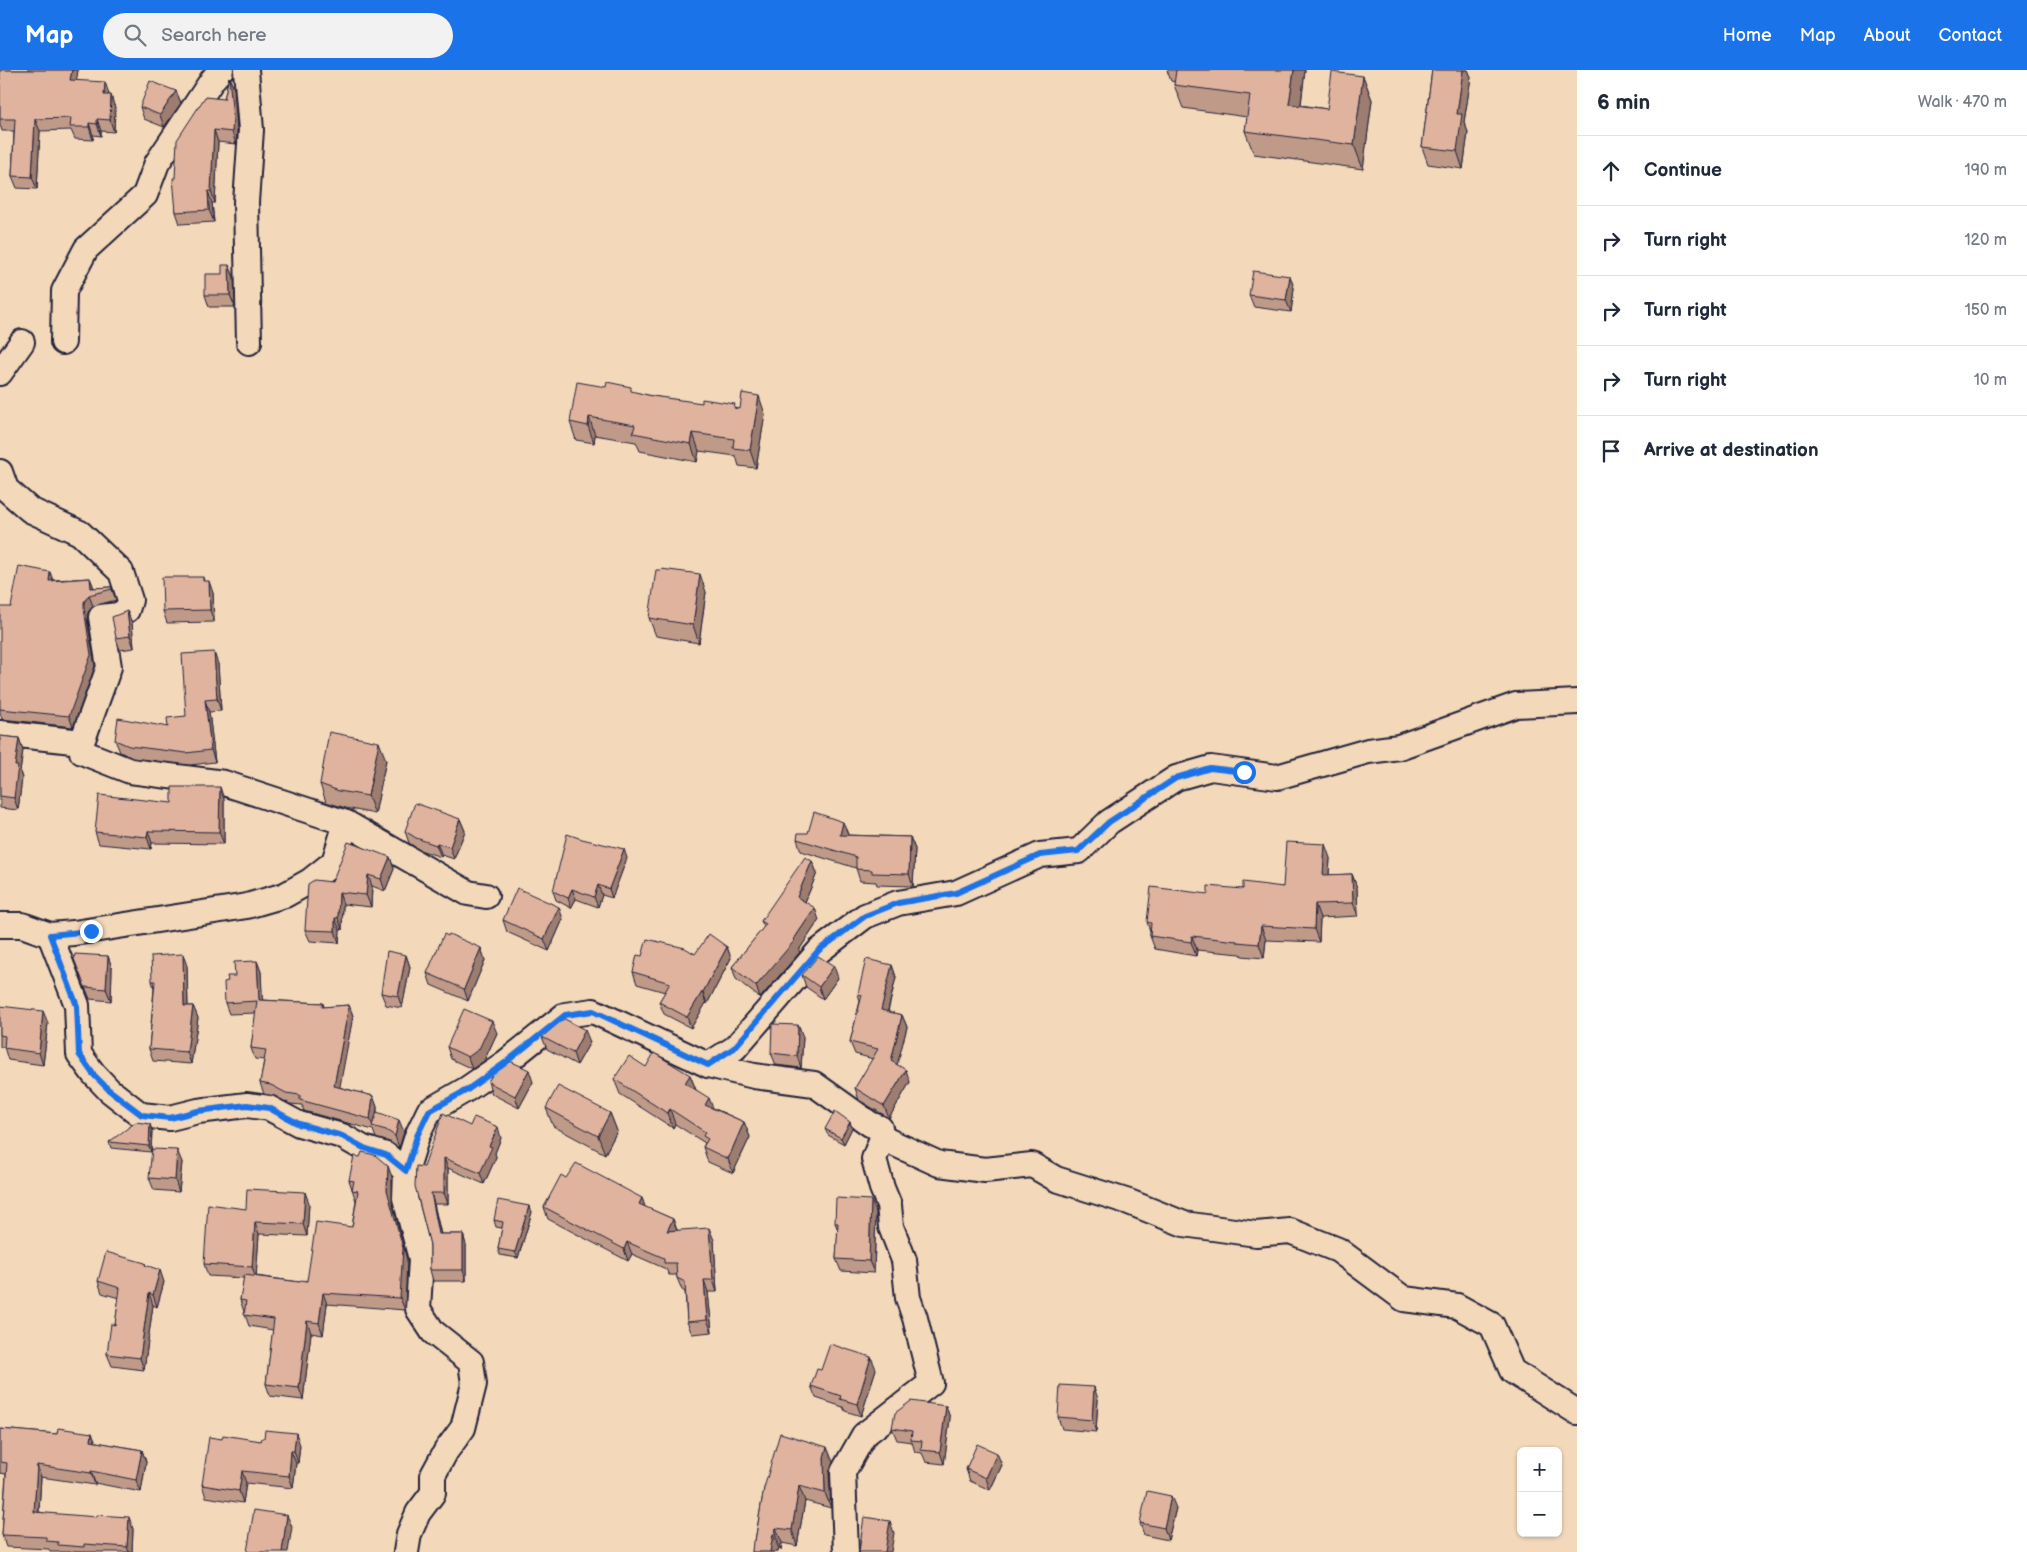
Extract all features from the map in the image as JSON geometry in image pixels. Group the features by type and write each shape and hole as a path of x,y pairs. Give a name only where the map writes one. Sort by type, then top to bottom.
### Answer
{"street":[{"path":"63,342 64,291 86,249 145,194 158,163 213,79 221,70"},
{"path":"246,70 251,130 246,202 249,342"},
{"path":"0,373 22,342"},
{"path":"0,472 6,490 30,510 80,533 121,572 130,600 127,610 118,615 101,617 109,667 82,742 82,752 130,771 224,783 346,824 468,892 486,896"},
{"path":"708,1065 734,1048 819,950 865,916 898,903 956,893 1040,855 1078,851 1109,822 1176,778 1210,768 1277,777 1368,751 1399,746 1516,705 1577,702"},
{"path":"0,733 82,742"},
{"path":"0,925 22,925 50,935 82,932 247,906 285,895 310,881 334,862 346,824"},
{"path":"50,935 77,1006 79,1054 93,1074 109,1090 142,1115 170,1118 198,1111 247,1105 269,1108 299,1124 342,1136 364,1148 386,1155 406,1171"},
{"path":"406,1552 409,1534 418,1513 433,1493 433,1475 446,1450 463,1428 474,1384 470,1362 433,1332 418,1309 421,1259 405,1198 406,1171 417,1136 429,1111 467,1090 505,1063 565,1015 593,1011 708,1065 754,1076 814,1084 870,1124 880,1128 882,1138 874,1158 889,1205 891,1227 904,1260 908,1298 931,1382 864,1434 843,1472 846,1552"},
{"path":"882,1138 939,1164 985,1170 1032,1165 1056,1179 1129,1202 1184,1224 1256,1234 1290,1231 1338,1250 1404,1299 1458,1306 1492,1325 1512,1371 1577,1412"}],"building":[{"path":"0,70 72,70 70,80 105,82 104,95 111,95 110,120 97,119 97,124 89,123 89,127 70,127 71,118 35,119 32,177 12,176 15,119 0,119"},
{"path":"1176,70 1294,70 1289,104 1327,109 1332,72 1363,76 1354,145 1245,131 1250,95 1174,85"},
{"path":"1432,70 1463,70 1457,114 1462,114 1457,151 1422,147"},
{"path":"229,77 233,118 232,132 214,130 211,191 208,191 209,210 176,212 173,178 175,178 177,140 205,97 224,99"},
{"path":"150,81 176,91 160,115 140,107"},
{"path":"222,265 229,265 230,295 205,295 205,274 222,274"},
{"path":"1253,271 1290,276 1286,300 1249,295"},
{"path":"577,382 606,387 607,382 631,387 631,391 652,396 702,403 702,399 735,404 734,408 740,409 742,393 759,396 750,450 733,448 734,439 693,433 691,444 633,433 635,425 589,417 588,426 570,422"},
{"path":"19,566 50,572 49,581 90,578 91,588 111,587 112,589 89,595 84,602 91,655 69,716 0,709 0,607 11,607"},
{"path":"656,570 700,574 693,625 649,618"},
{"path":"162,577 203,577 203,581 209,581 210,610 163,611"},
{"path":"127,611 130,636 116,638 112,617"},
{"path":"214,652 217,699 205,700 211,750 186,753 129,746 115,740 118,718 168,727 167,718 186,716 182,654"},
{"path":"329,732 379,742 368,796 339,791 320,784"},
{"path":"0,736 19,738 15,766 18,766 14,798 0,796"},
{"path":"172,787 220,787 219,832 148,831 147,837 95,832 99,795 172,803"},
{"path":"415,803 460,819 450,847 437,843 436,845 416,838 405,831"},
{"path":"814,812 843,822 840,835 910,837 909,874 872,873 872,870 856,869 856,857 797,839 798,833 808,833"},
{"path":"567,834 624,849 609,889 598,885 594,897 572,889 568,898 553,891"},
{"path":"348,842 390,857 381,879 368,875 366,895 339,892 338,918 335,918 335,931 305,930 308,884 314,880 332,882"},
{"path":"1286,842 1325,844 1323,875 1352,874 1353,903 1315,904 1314,929 1261,926 1259,944 1192,936 1191,942 1150,936 1151,923 1147,922 1151,887 1208,894 1208,886 1243,889 1243,882 1283,887"},
{"path":"805,857 812,861 797,897 815,908 795,940 756,986 732,967 766,924 761,921"},
{"path":"517,888 559,907 544,939 503,920"},
{"path":"444,934 448,936 449,934 481,948 464,989 427,973"},
{"path":"709,934 727,947 687,1017 659,1002 670,983 633,972 637,955 642,956 647,939 685,948 695,954"},
{"path":"387,951 406,955 398,996 381,993"},
{"path":"75,954 108,956 106,989 85,987 74,959"},
{"path":"183,954 184,1006 193,1006 187,1052 149,1049 155,981 152,981 151,956"},
{"path":"818,956 834,966 819,987 802,975"},
{"path":"866,959 892,965 881,1010 902,1015 891,1061 906,1070 884,1106 855,1088 878,1049 850,1042 862,995 858,994"},
{"path":"257,961 259,1000 323,1003 322,1007 349,1005 334,1086 373,1096 370,1119 300,1100 300,1095 286,1093 271,1085 260,1083 266,1050 251,1048 257,1001 225,1003 224,982 228,981 227,976 235,976 234,962"},
{"path":"0,1006 43,1011 39,1053 4,1048 5,1036 0,1035"},
{"path":"464,1009 492,1021 479,1049 468,1057 447,1047"},
{"path":"563,1018 585,1030 573,1053 542,1037"},
{"path":"772,1024 798,1025 797,1056 771,1053"},
{"path":"654,1053 690,1075 685,1083 709,1098 705,1105 744,1122 728,1159 703,1147 708,1139 703,1136 705,1132 670,1109 667,1113 614,1079 629,1056 646,1067"},
{"path":"510,1061 529,1070 515,1096 488,1082 493,1073"},
{"path":"558,1086 610,1113 598,1136 546,1108"},
{"path":"835,1111 850,1122 841,1138 825,1129"},
{"path":"377,1112 399,1120 395,1136 386,1130 372,1126"},
{"path":"443,1113 470,1126 474,1117 498,1127 489,1146 492,1147 480,1173 444,1158 444,1193 431,1193 439,1234 463,1234 463,1270 430,1270 430,1245 415,1186 416,1166 424,1167"},
{"path":"136,1122 150,1124 149,1146 109,1142"},
{"path":"152,1149 177,1150 175,1180 149,1178"},
{"path":"362,1152 375,1155 388,1166 387,1190 403,1248 400,1298 323,1293 319,1323 307,1321 299,1388 266,1384 274,1319 244,1315 246,1301 240,1300 244,1275 300,1282 301,1280 307,1281 316,1222 352,1227 358,1191 352,1190 354,1181 349,1180 354,1156 360,1157"},
{"path":"576,1163 642,1198 639,1204 673,1219 667,1231 709,1228 713,1280 704,1280 707,1320 687,1322 685,1282 677,1278 676,1263 664,1263 664,1258 627,1242 624,1249 544,1207 561,1175 566,1178"},
{"path":"247,1189 305,1192 303,1224 255,1222 252,1267 204,1264 208,1204 246,1209"},
{"path":"836,1198 871,1200 869,1261 836,1259 838,1223 835,1223"},
{"path":"498,1200 529,1206 515,1252 498,1249 503,1222 494,1220"},
{"path":"106,1252 145,1263 145,1265 160,1270 153,1295 149,1293 140,1358 107,1354 111,1324 115,1325 120,1288 98,1281"},
{"path":"830,1344 871,1357 857,1404 840,1399 841,1396 811,1386 817,1369 821,1370"},
{"path":"1060,1385 1094,1387 1092,1420 1058,1417"},
{"path":"911,1401 946,1406 940,1452 921,1450 922,1441 911,1440 912,1431 892,1428 895,1413"},
{"path":"58,1428 92,1433 91,1441 142,1450 136,1480 91,1471 91,1473 37,1465 34,1512 97,1517 97,1515 129,1517 127,1547 84,1544 84,1547 58,1545 58,1542 46,1541 46,1537 2,1535 7,1463 0,1462 0,1429 57,1434"},
{"path":"265,1430 296,1433 294,1451 291,1451 289,1476 242,1471 239,1491 202,1485 209,1437 222,1439 223,1435 261,1441 264,1438"},
{"path":"780,1433 827,1447 824,1457 825,1493 799,1486 792,1530 776,1528 770,1552 752,1552 764,1488"},
{"path":"977,1444 997,1453 986,1478 966,1469"},
{"path":"1147,1491 1171,1496 1164,1528 1140,1523"},
{"path":"254,1510 287,1515 282,1552 247,1552"},
{"path":"864,1517 890,1521 885,1552 859,1552"}],"route":[{"path":"91,931 50,935 77,1006 79,1054 93,1074 109,1090 142,1115 170,1118 198,1111 247,1105 269,1108 299,1124 342,1136 364,1148 386,1155 406,1171 417,1136 429,1111 467,1090 542,1035 565,1015 593,1011 708,1065 734,1048 819,950 865,916 898,903 956,893 1040,855 1078,851 1109,822 1176,778 1210,768 1244,772"}]}
